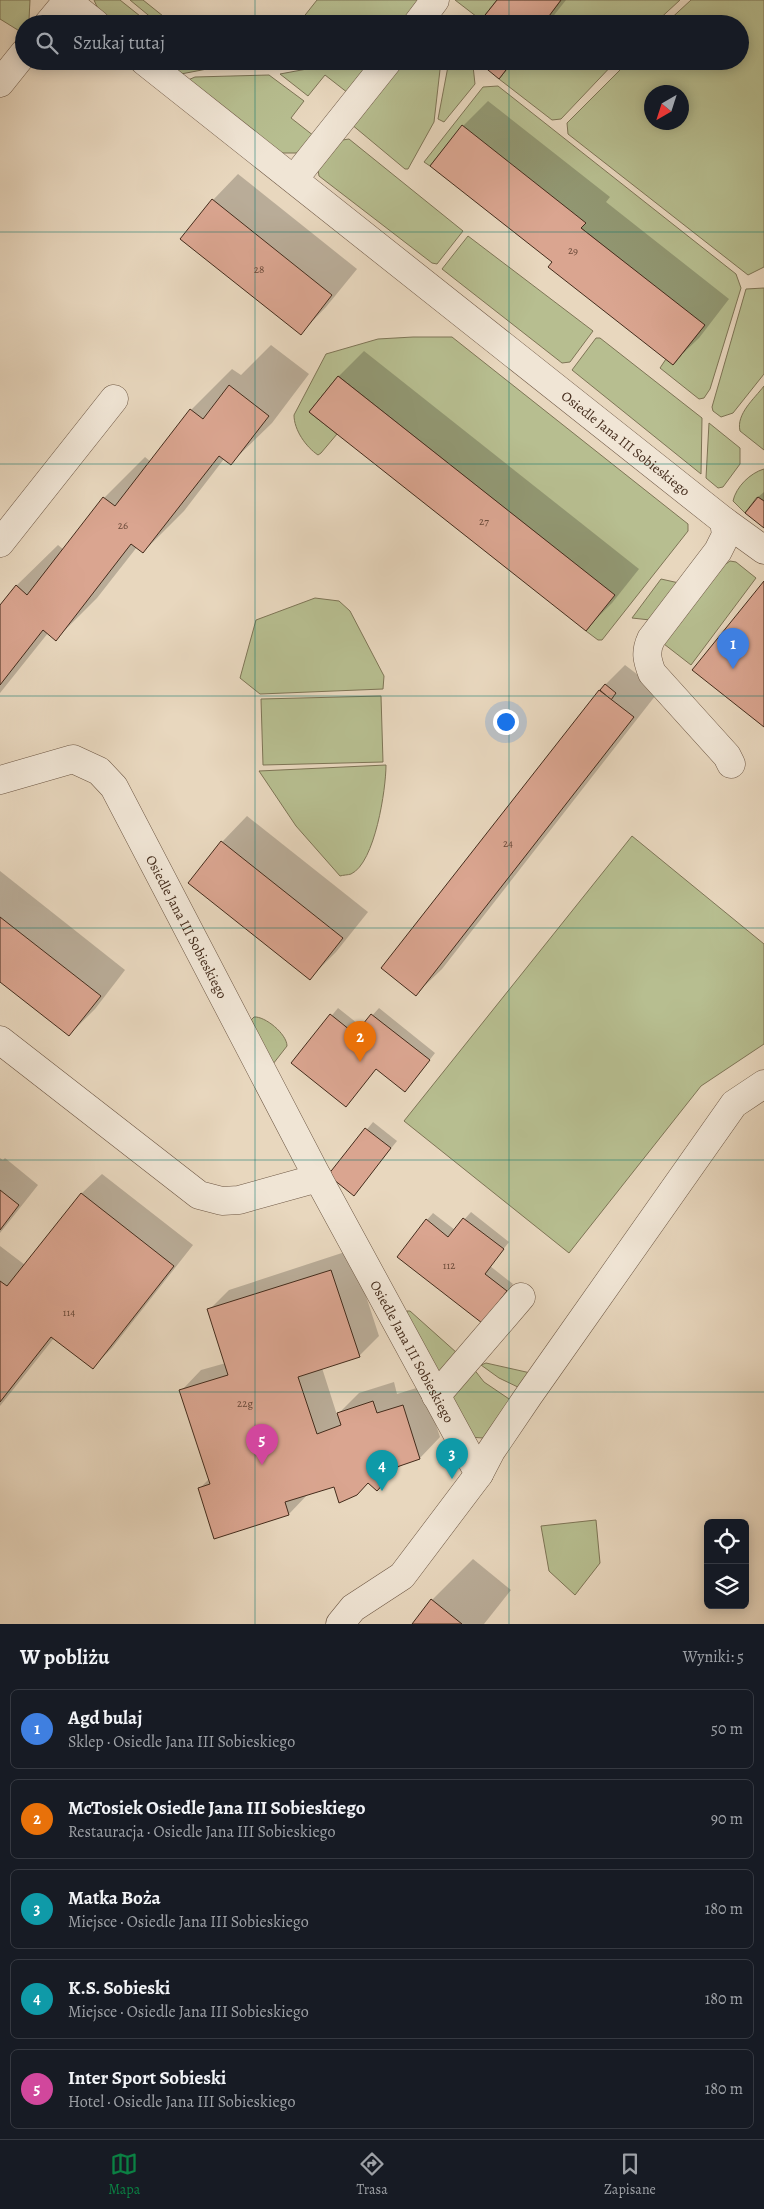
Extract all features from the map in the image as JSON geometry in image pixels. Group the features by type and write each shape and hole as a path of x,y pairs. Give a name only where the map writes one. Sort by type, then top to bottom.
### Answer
{"street":[{"path":"55,15 66,0 85,15"},
{"path":"424,15 436,0"},
{"path":"1,80 15,64"},
{"name":"Osiedle Jana III Sobieskiego","path":"155,70 294,179 377,248 724,521 764,550"},
{"path":"294,179 381,70"},
{"path":"0,543 114,399"},
{"path":"724,521 726,535 718,551 651,639 647,648 646,659 652,673 727,756 731,764"},
{"name":"Osiedle Jana III Sobieskiego","path":"0,780 73,759 99,771 114,787 318,1178 479,1474"},
{"path":"0,1040 198,1195 222,1201 239,1200 318,1178"},
{"path":"340,1624 353,1608 402,1576 479,1474 491,1451 734,1104 764,1084"},
{"path":"436,1396 520,1297"}],"green space":[{"path":"0,0 30,0 29,15 15,15 15,28 0,19"},
{"path":"94,0 120,0 139,15 103,15"},
{"path":"130,0 143,0 162,15 148,15"},
{"path":"317,0 422,0 410,15 305,15"},
{"path":"455,0 497,0 485,15 474,15"},
{"path":"561,0 680,0 664,15 550,15"},
{"path":"691,0 764,0 764,267 748,275 568,134 567,123 620,70 749,70 749,15 675,15"},
{"path":"176,70 202,70 181,74"},
{"path":"302,70 366,70 348,93 325,75 308,96 280,74"},
{"path":"392,70 440,70 434,122 408,169 405,169 351,124"},
{"path":"447,70 473,70 475,84 444,122 438,119"},
{"path":"506,70 607,70 561,119 552,120 499,79"},
{"path":"269,75 304,101 291,118 314,136 298,153 282,153 188,80 195,77"},
{"path":"498,86 736,274 741,288 710,389 704,398 699,399 660,368 666,359 674,364 704,326 581,228 585,223 462,126 430,166 424,162 483,87"},
{"path":"349,139 463,231 437,264 432,263 319,176 317,164 336,141"},
{"path":"468,236 593,331 570,362 562,363 442,269"},
{"path":"764,288 764,374 733,413 721,417 713,411 712,407 746,289"},
{"path":"452,337 688,524 688,531 602,640 598,640 586,631 614,595 338,376 309,412 337,434 318,455 302,438 296,426 294,415 326,354 378,339"},
{"path":"596,338 600,338 702,418 701,474 572,370"},
{"path":"764,386 764,450 740,431 739,425 743,413"},
{"path":"709,423 740,448 740,464 723,487 718,488 706,478"},
{"path":"764,469 764,501 757,497 745,513 733,501 737,491 744,481"},
{"path":"730,561 736,562 756,578 691,665 664,644 723,566"},
{"path":"661,579 679,583 650,620 632,618"},
{"path":"315,598 339,601 350,611 384,676 383,689 260,694 240,678 256,620"},
{"path":"381,696 383,762 263,765 261,699"},
{"path":"386,765 384,791 378,824 367,856 351,874 340,876 296,826 259,771"},
{"path":"632,836 764,944 764,1044 701,1086 569,1253 404,1121"},
{"path":"254,1017 264,1019 275,1027 286,1041 287,1046 273,1064 251,1020"},
{"path":"407,1311 410,1311 457,1353 435,1378 406,1316"},
{"path":"486,1363 535,1374 524,1390 499,1378 481,1365"},
{"path":"473,1368 484,1382 515,1403 493,1435 483,1438 469,1437 451,1394"},
{"path":"596,1520 600,1563 575,1595 549,1571 541,1526"}],"building":[{"path":"497,0 561,0 550,15 485,15"},
{"path":"488,70 506,70 499,79"},
{"path":"462,125 586,223 581,228 705,325 673,365 548,267 552,262 430,166"},
{"path":"212,199 332,295 301,335 180,239"},
{"path":"338,376 615,595 586,631 309,412"},
{"path":"229,385 269,416 231,465 219,456 143,553 131,544 56,641 43,630 0,685 0,605 16,585 27,595 103,497 115,506 190,409 203,419"},
{"path":"758,497 764,501 764,528 745,513"},
{"path":"764,581 764,727 692,670"},
{"path":"605,684 616,693 611,700 600,690"},
{"path":"599,690 634,717 416,996 381,968"},
{"path":"221,841 343,938 310,980 188,883"},
{"path":"0,917 101,996 69,1036 0,982"},
{"path":"330,1014 355,1034 371,1014 430,1060 405,1092 376,1069 346,1107 291,1063"},
{"path":"365,1128 391,1148 354,1196 328,1175"},
{"path":"0,1190 19,1205 0,1230"},
{"path":"81,1193 174,1266 93,1369 51,1337 0,1402 0,1281 7,1286"},
{"path":"463,1218 504,1249 485,1274 507,1291 482,1323 397,1257 426,1219 448,1237"},
{"path":"331,1270 360,1357 298,1377 317,1434 341,1425 337,1413 373,1401 377,1413 403,1405 420,1459 391,1469 394,1472 377,1491 368,1483 357,1495 339,1503 334,1487 285,1502 289,1515 214,1539 198,1488 210,1484 179,1390 228,1375 207,1309"},
{"path":"431,1599 462,1624 412,1624"}],"place":[{"name":"Agd bulaj","path":"733,669"},
{"name":"McTosiek Osiedle Jana III Sobieskiego","path":"360,1062"},
{"name":"Inter Sport Sobieski","path":"262,1465"},
{"name":"Matka Boża","path":"452,1479"},
{"name":"K.S. Sobieski","path":"382,1491"}]}
